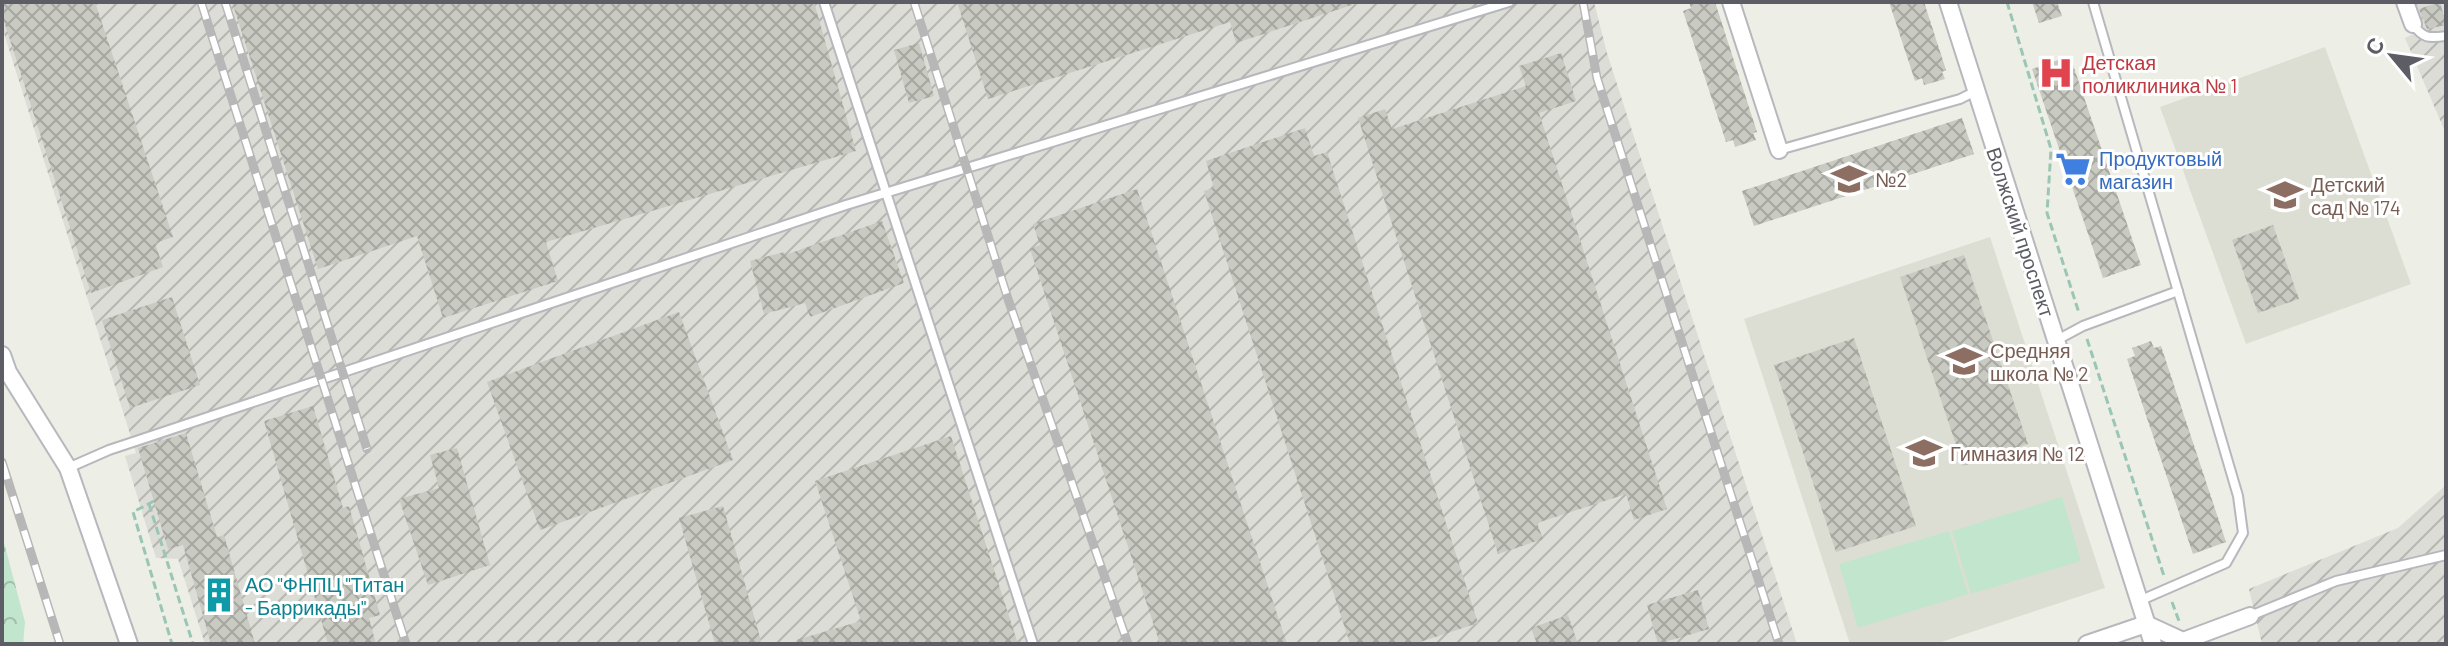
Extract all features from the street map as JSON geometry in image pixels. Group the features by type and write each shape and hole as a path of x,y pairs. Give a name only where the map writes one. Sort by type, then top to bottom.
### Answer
{"street":[{"path":"1731,2 1779,150"},
{"name":"Волжский проспект","path":"1948,2 2153,644"},
{"path":"2405,2 2413,24"},
{"path":"2,355 8,372 68,468 129,644"},
{"path":"2087,644 2146,624 2183,641 2250,616"}],"lane":[{"path":"824,2 1033,644"},
{"path":"68,468 109,450 887,193 1509,2"},
{"path":"2093,2 2238,496 2243,533 2226,563 2139,601"},
{"path":"2413,24 2420,35 2428,39 2446,36"},
{"path":"1779,150 1960,99 1976,91"},
{"path":"2056,340 2083,326 2178,291"},
{"path":"2250,616 2336,581 2446,555"}],"path":[{"path":"154,501 133,512 172,644"},
{"path":"149,504 193,644"}],"shaded area":[{"path":"2,2 1594,2 1607,53 1797,644 205,644 178,559 156,558 125,456 136,453 2,27"},
{"path":"2413,2 2446,2 2446,134 2405,38 2423,29"},
{"name":"Детский сад № 174","path":"2325,47 2411,284 2246,344 2160,107"},
{"name":"Гимназия № 12","path":"1990,237 2105,588 1935,644 1850,644 1744,319"},
{"path":"2446,485 2446,644 2262,644 2249,589 2398,528"}],"green space":[{"path":"2062,497 2081,561 1971,594 1952,531"},
{"path":"1949,531 1968,594 1858,628 1839,564"},
{"path":"2,535 25,622 23,644 2,644"}],"building":[{"path":"2,2 95,2 173,237 155,243 163,267 91,293 2,15"},
{"path":"232,2 814,2 856,151 546,242 558,281 443,318 417,236 318,269"},
{"path":"957,2 1352,2 1352,5 1236,43 1230,22 988,99"},
{"path":"1689,2 1715,2 1757,132 1753,133 1756,140 1735,147 1733,140 1726,142 1683,11 1691,8"},
{"path":"1889,2 1924,2 1946,70 1942,72 1945,79 1924,85 1922,78 1915,81"},
{"path":"2032,2 2057,2 2062,16 2039,23"},
{"path":"2440,2 2446,25 2427,29 2419,9"},
{"path":"919,43 934,96 909,103 894,50"},
{"path":"1561,53 1576,101 1539,113 1667,509 1634,520 1626,494 1537,523 1543,539 1498,554 1358,118 1385,109 1392,129 1526,86 1519,66"},
{"path":"2070,56 2141,265 2103,278 2032,69"},
{"path":"1962,118 1974,154 1754,226 1742,191"},
{"path":"1305,128 1314,156 1327,152 1478,623 1414,644 1350,644 1204,191 1214,188 1206,161"},
{"path":"1137,189 1287,644 1160,644 1030,249 1040,245 1033,224"},
{"path":"882,221 904,283 810,317 805,303 764,314 750,261 784,252 785,255"},
{"path":"2273,225 2299,299 2258,313 2232,240"},
{"name":"Средняя школа № 2","path":"1964,255 2028,444 1963,466 1900,277"},
{"path":"172,297 200,385 130,408 102,320"},
{"path":"679,312 733,460 540,530 487,382"},
{"path":"1854,338 1916,526 1836,552 1774,365"},
{"path":"2151,341 2154,348 2161,346 2226,542 2193,554 2127,359 2135,356 2132,348"},
{"path":"313,406 343,508 349,506 380,615 369,618 376,644 328,644 264,421"},
{"path":"186,433 217,537 224,535 255,644 211,644 183,545 168,549 138,448"},
{"path":"951,436 1018,644 796,644 796,640 861,621 815,481"},
{"path":"457,448 490,565 428,585 399,499 439,488 430,455"},
{"path":"723,506 761,641 750,644 715,644 679,518"},
{"path":"1698,590 1709,629 1658,644 1647,605"},
{"path":"1568,615 1578,644 1537,644 1531,628"}],"railway":[{"path":"201,2 406,644"},
{"path":"225,2 367,449"},
{"path":"914,2 1008,299 1128,644"},
{"path":"1583,2 1597,78 1779,644"},
{"path":"2,462 60,644"}],"place":[{"name":"Детская поликлиника № 1","path":"2056,73"},
{"name":"Продуктовый магазин","path":"2073,169"},
{"name":"№2","path":"1849,179"},
{"name":"Детский сад № 174","path":"2285,195"},
{"name":"Средняя школа № 2","path":"1964,361"},
{"name":"Гимназия № 12","path":"1924,453"},
{"name":"АО \"ФНПЦ \"Титан - Баррикады\"","path":"219,595"}]}
